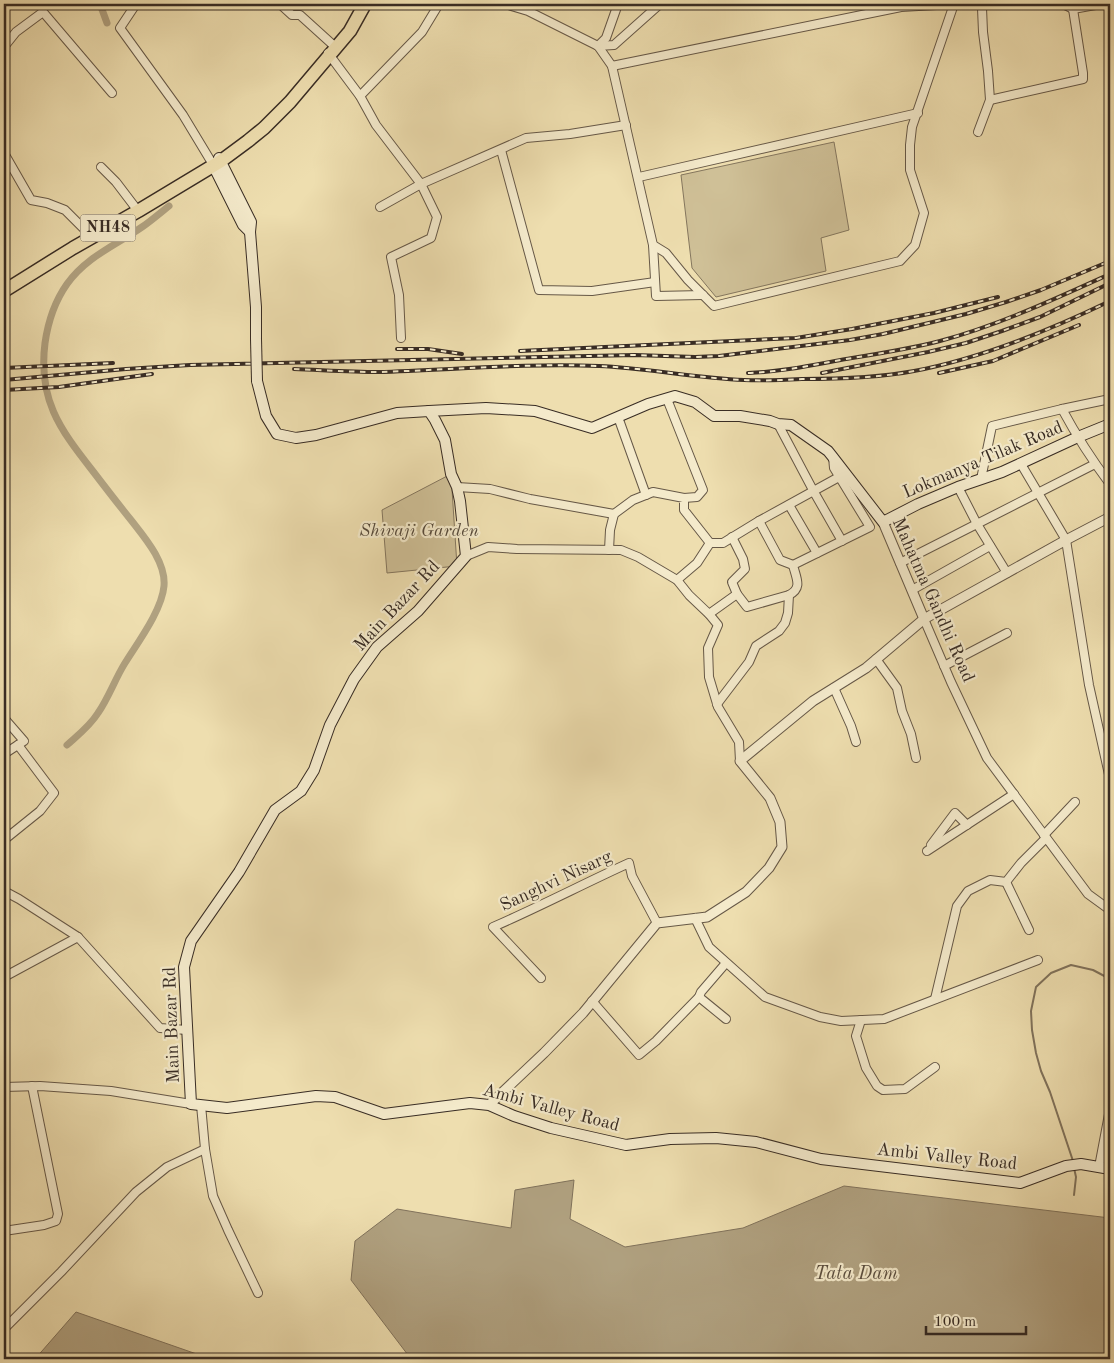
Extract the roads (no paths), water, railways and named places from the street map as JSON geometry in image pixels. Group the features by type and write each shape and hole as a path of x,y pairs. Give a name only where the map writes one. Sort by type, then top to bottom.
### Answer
{"highway":[{"name":"NH48","path":"4,291 73,248 138,211 216,162 264,128 290,102 347,29 360,4"},
{"name":"NH48","path":"329,50 350,31 365,4"},
{"name":"NH48","path":"4,285 135,207 216,162"}],"main road":[{"path":"216,162 251,222 250,232 256,307 256,381 266,416 277,434 296,438 316,435 397,413 429,411"},
{"name":"Mahatma Gandhi Road","path":"429,411 486,408 534,411 592,428 648,404 675,396 695,402 714,416 740,416 791,425 828,451 883,522"},
{"name":"Main Bazar Rd","path":"196,1104 187,1030 184,967 191,941 239,872 275,810 301,791 310,777 330,725 354,680 377,647 418,611 466,556 457,487 451,474 445,440 436,420 429,411"},
{"name":"Lokmanya Tilak Road","path":"883,522 918,504 1021,464 1110,424"},
{"name":"Ambi Valley Road","path":"196,1104 227,1108 316,1096 335,1097 384,1114 470,1103 489,1104 514,1116 551,1128 626,1145 670,1139 724,1139 756,1142 821,1159 1020,1183 1066,1166 1081,1164 1110,1169"}],"street":[{"path":"136,4 120,28 216,162"},
{"path":"280,4 292,15 300,15 329,50 360,96 376,125 421,184 438,217 431,238 391,257 399,295 401,338"},
{"path":"360,96 422,32 439,4"},
{"path":"505,4 528,11 598,46 612,66 639,177 653,246 656,296 703,295"},
{"path":"598,46 606,38 618,4"},
{"path":"612,66 901,7 954,4 912,127 910,170 924,213 915,246 900,261 714,306 688,280 666,253 653,246"},
{"path":"1063,4 1073,10 1101,4"},
{"path":"598,46 614,45 656,5"},
{"path":"978,132 990,100 982,8"},
{"path":"990,100 1083,79 1073,10"},
{"path":"4,47 16,32 43,12 112,93"},
{"path":"639,177 918,113"},
{"path":"380,207 421,184 526,138 570,134 626,125"},
{"path":"501,150 539,290 592,290 655,282"},
{"path":"4,153 31,200 47,203 65,210 89,234"},
{"path":"101,167 116,182 135,207"},
{"path":"609,550 610,530 614,514 633,500 653,492 684,498 697,497 703,490 667,399"},
{"path":"981,479 992,426 1062,408 1110,399"},
{"path":"1062,408 1095,464 1110,484"},
{"path":"618,417 646,495"},
{"path":"778,424 842,541"},
{"path":"832,456 834,468 870,527"},
{"path":"1021,464 1066,540 1088,685 1110,779"},
{"path":"900,563 1095,464"},
{"path":"710,543 723,543 839,477"},
{"path":"457,487 490,489 530,499 614,514"},
{"path":"958,487 977,524 1007,573"},
{"path":"684,498 684,510 710,543"},
{"path":"789,505 817,553"},
{"path":"740,761 813,702 866,668 924,619 1110,517"},
{"path":"732,537 743,559 745,569 732,582 737,594 746,607 789,595 794,592 798,584 793,565 780,560 759,522"},
{"name":"Lokmanya Tilak Road","path":"793,565 883,522"},
{"name":"Mahatma Gandhi Road","path":"883,522 944,666 987,758 1088,894 1110,910"},
{"path":"677,580 697,563 710,543"},
{"path":"912,590 990,546"},
{"path":"466,556 488,547 621,550 638,557 677,580 718,625 708,648 709,676 717,704 739,742 740,761 770,798 780,822 782,846 769,868 746,892 707,917 657,923 592,1001 544,1053 489,1104"},
{"path":"709,614 737,594"},
{"path":"717,704 749,662 756,646 778,631 785,623 788,613 789,595"},
{"path":"944,666 1007,632"},
{"path":"876,659 897,688 916,758"},
{"path":"834,688 856,742"},
{"path":"4,718 24,741 4,754"},
{"path":"4,840 40,811 54,793 18,745"},
{"path":"967,825 955,814 927,851 951,835 967,825 1014,794"},
{"path":"1006,882 1075,802"},
{"name":"Sanghvi Nisarg","path":"541,978 494,926 530,911 584,883 629,863 632,876 657,923"},
{"path":"935,1000 957,906 968,891 982,883 990,880 1006,882"},
{"path":"1006,882 1029,930"},
{"path":"4,891 78,938 160,1028 187,1030"},
{"path":"695,918 709,947 766,997 820,1017 841,1021 884,1019 1038,960"},
{"path":"4,977 78,938"},
{"path":"592,1001 639,1055 656,1041 699,996 726,962"},
{"path":"699,996 726,1019"},
{"path":"861,1020 856,1036 866,1068 877,1086 884,1090 905,1089 934,1067"},
{"path":"4,1231 44,1225 56,1221 58,1214 32,1086"},
{"path":"4,1087 32,1086 111,1091 196,1104 213,1196 258,1293"},
{"path":"1099,1167 1110,1109"},
{"path":"4,1329 136,1192 167,1167 205,1149"}],"water":[{"name":"Tata Dam","path":"574,1180 570,1219 625,1247 743,1228 844,1186 1110,1218 1110,1359 411,1359 351,1280 355,1241 397,1209 511,1228 515,1190"},
{"path":"76,1312 211,1359 35,1359"}],"waterway":[{"path":"100,4 107,23"},
{"path":"67,745 95,718 121,669 143,636 159,605 164,586 164,577 154,551 80,455 54,412 48,397 45,381 46,335 50,320 63,291 83,266 142,227 169,206"},
{"path":"1073,1161 1041,1071 1032,1030 1031,1011 1036,987 1051,973 1071,965 1093,970 1110,979"},
{"path":"1074,1168 1076,1177 1074,1195"}],"railway":[{"path":"4,380 190,365 635,355 719,356 850,340 966,314 1041,290 1110,261"},
{"path":"748,373 797,368 893,351 962,335 1048,302 1110,274"},
{"path":"822,373 966,343 1040,317 1110,283"},
{"path":"520,351 796,338 934,313 998,297"},
{"path":"294,369 378,372 571,365 617,367 751,380 872,377 914,371 965,359 1039,333 1110,301"},
{"path":"939,373 993,361 1079,325"},
{"path":"397,349 428,349 462,354"},
{"path":"4,368 113,363"},
{"path":"4,390 59,387 152,374"}],"park label":[{"name":"Shivaji Garden","path":"419,531"}]}
